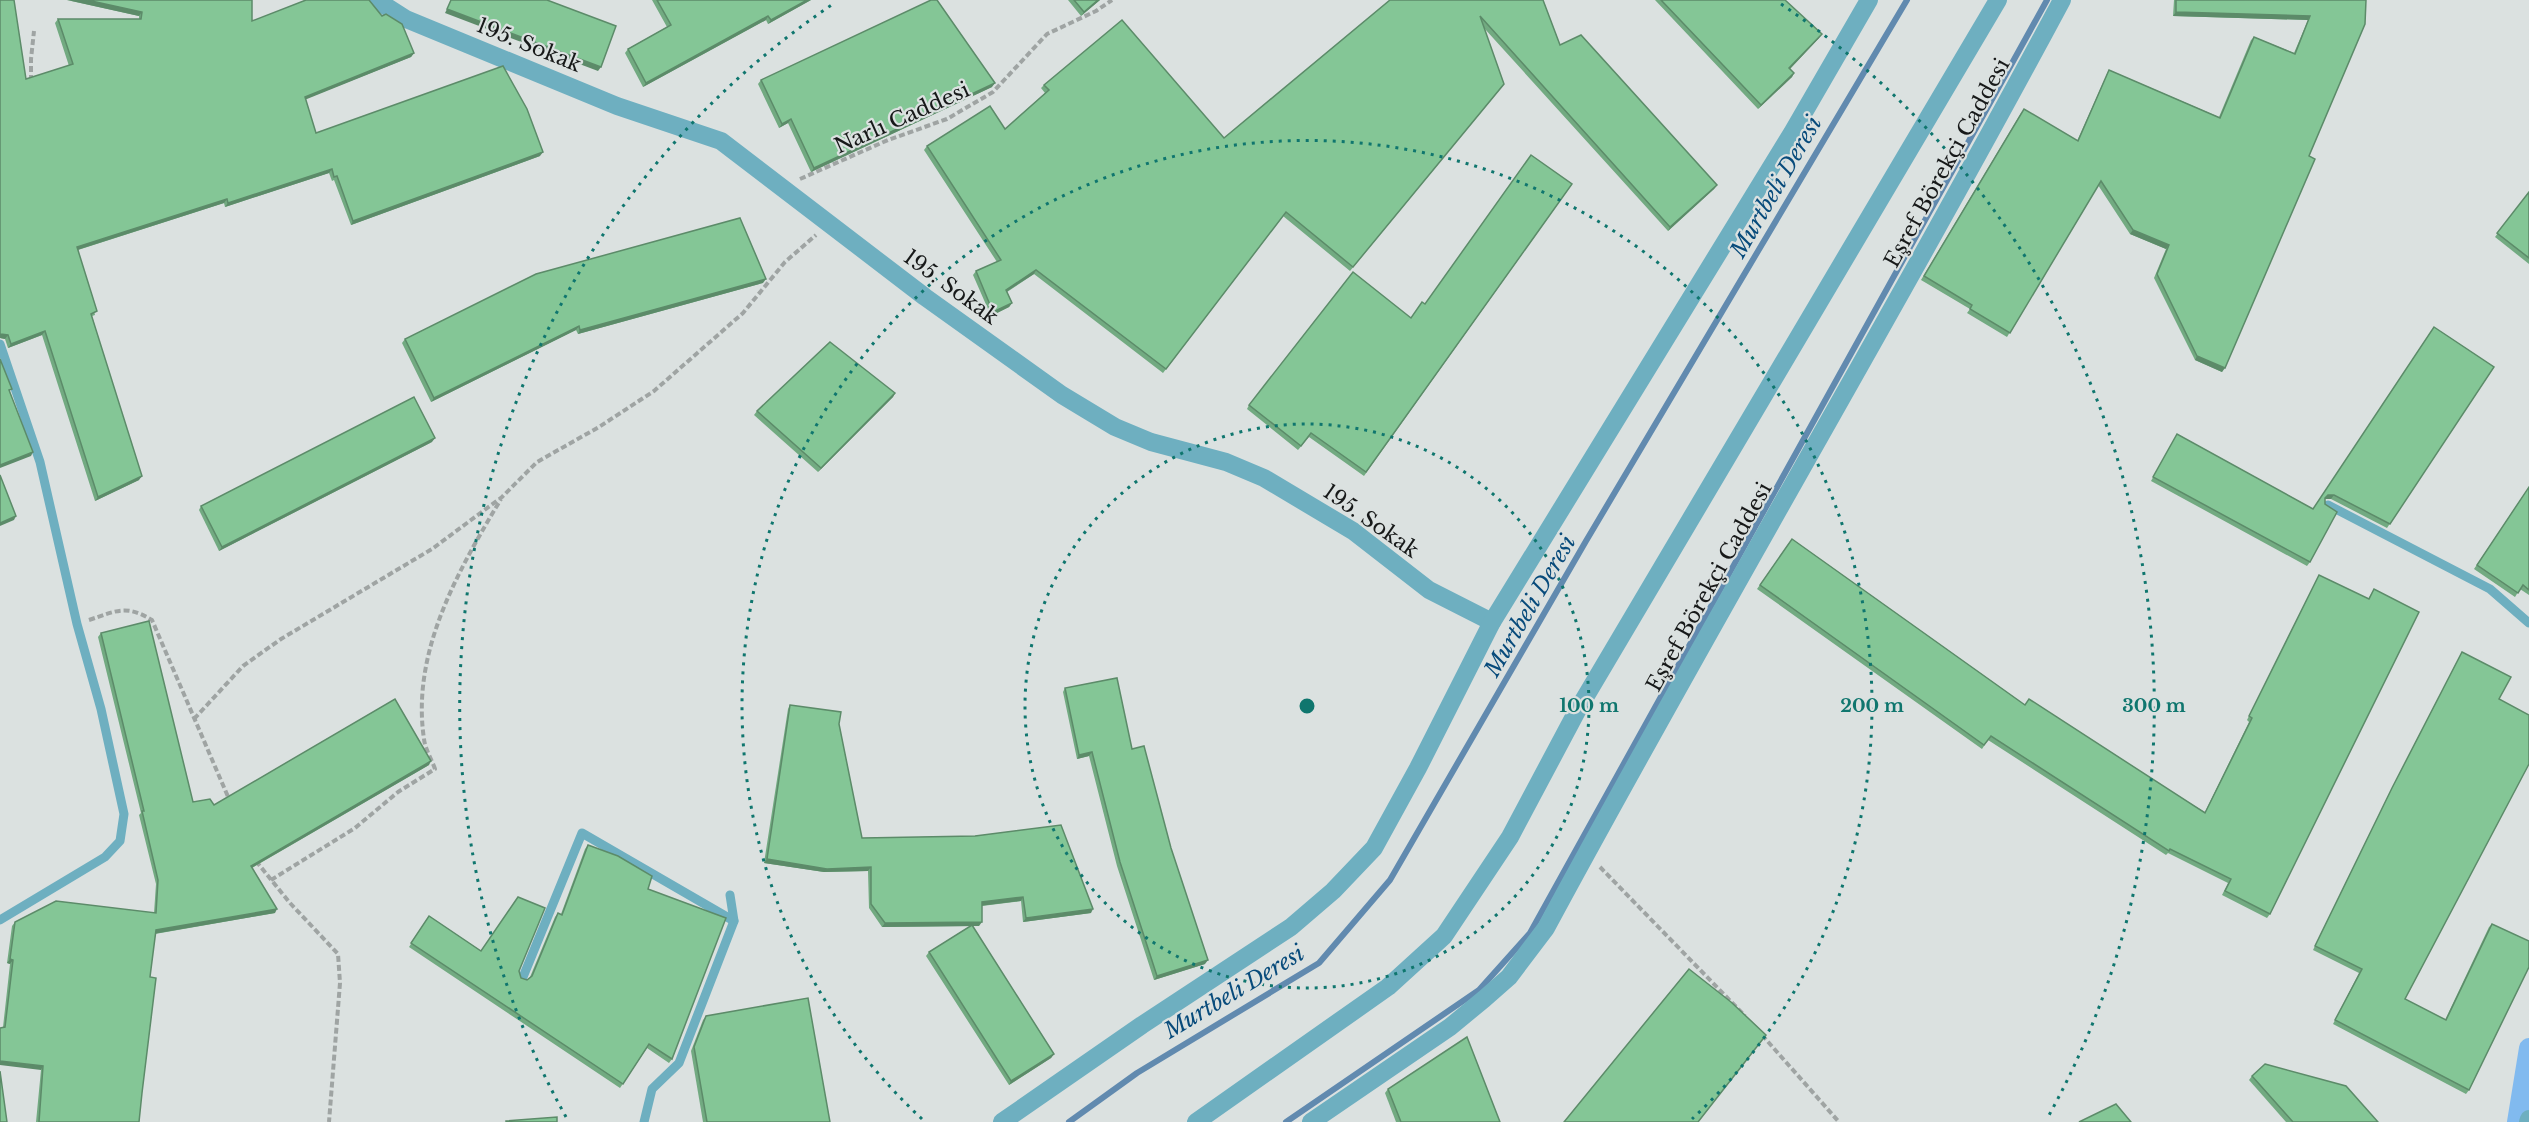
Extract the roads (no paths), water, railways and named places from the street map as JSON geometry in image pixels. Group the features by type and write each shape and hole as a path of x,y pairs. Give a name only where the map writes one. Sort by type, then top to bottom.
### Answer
{"street":[{"name":"195. Sokak","path":"376,0 406,19 617,106 721,141 829,224 1044,382 1106,422 1151,442 1226,462 1264,478 1353,531 1429,590 1492,622"},
{"path":"1002,1122 1142,1025 1291,927 1334,891 1374,848 1418,768 1492,622 1786,142 1869,0"},
{"path":"1196,1122 1388,987 1444,936 1510,837 1577,711 1998,0"},
{"name":"Eşref Börekçi Caddesi","path":"1311,1122 1450,1027 1509,976 1546,928 1743,570 1989,138 2062,0"}],"lane":[{"path":"0,344 40,462 77,624 101,709 124,814 120,841 105,857 0,920"},
{"path":"2328,505 2490,589 2529,622"},
{"path":"524,976 582,833 734,921"},
{"path":"644,1122 652,1089 679,1063 734,921 730,895"}],"waterway":[{"name":"Murtbeli Deresi","path":"1069,1122 1137,1073 1319,963 1390,880 1586,541 1907,0"},
{"path":"1286,1122 1479,990 1530,933 2047,0"},
{"path":"2517,1122 2529,1048"}]}
